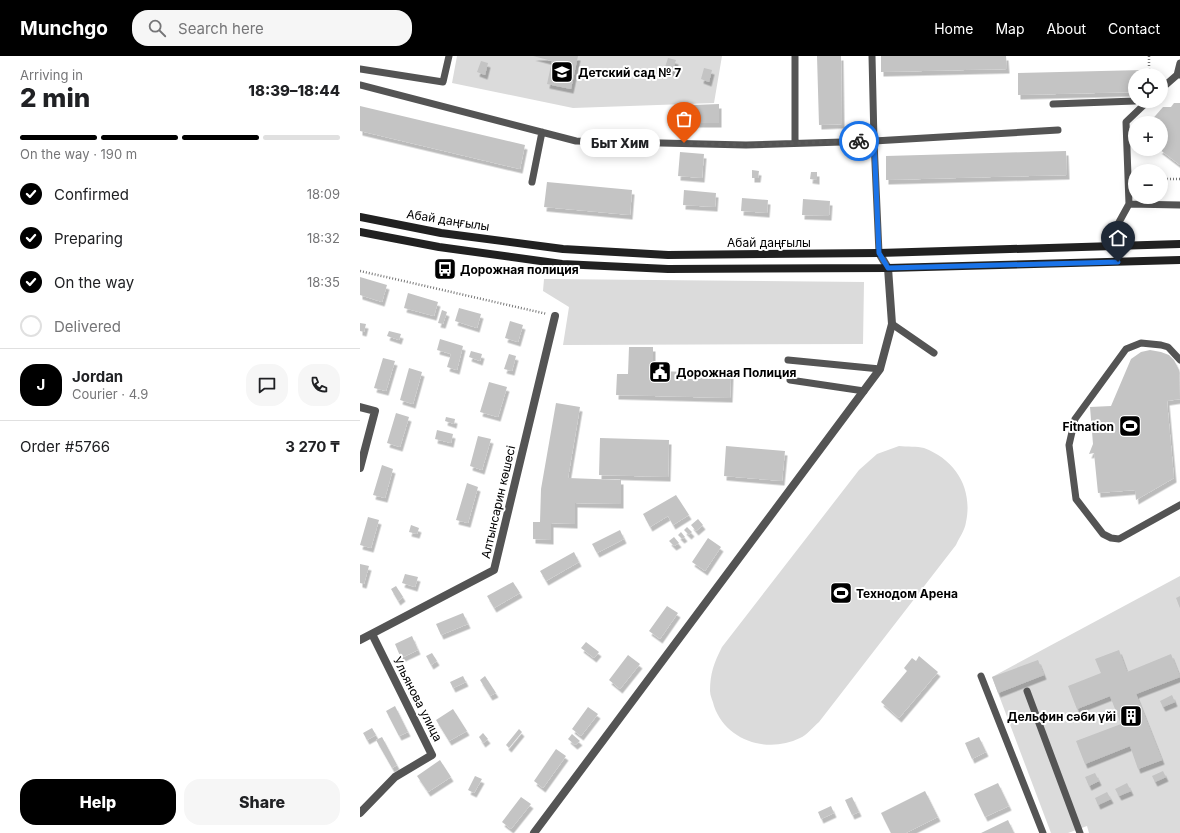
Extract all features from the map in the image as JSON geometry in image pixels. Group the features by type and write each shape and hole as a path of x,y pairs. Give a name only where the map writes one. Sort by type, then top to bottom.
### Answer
{"main road":[{"name":"Абай даңғылы","path":"360,217 441,233 563,249 668,254 879,253 1180,244"},
{"path":"360,232 439,247 562,264 668,269 888,268 1180,260"}],"street":[{"path":"534,833 880,369 892,324 888,268 879,253"},
{"name":"Алтынсарин көшесі","path":"360,640 494,570 555,316"},
{"path":"360,407 375,411 360,468"},
{"name":"Ульянова улица","path":"360,813 395,777 432,755 372,634"}],"lane":[{"path":"360,69 443,82 449,56"},
{"path":"795,56 795,143"},
{"path":"872,56 879,253"},
{"path":"1168,83 1178,75 1180,63"},
{"path":"360,85 576,141 746,145 874,141 1058,130"},
{"path":"1053,104 1128,100"},
{"path":"1128,177 1126,122 1141,108"},
{"path":"532,182 542,132"},
{"path":"1116,246 1118,224 1129,204 1180,205"},
{"path":"892,324 934,353"},
{"path":"1180,360 1168,347 1160,345 1140,343 1126,348 1076,419 1071,432 1069,444 1076,499 1103,534 1111,538 1119,539 1180,505"},
{"path":"788,360 880,369"},
{"path":"790,380 864,391"},
{"path":"981,676 1043,833"},
{"path":"1027,691 1080,833"}],"path":[{"path":"1149,56 1149,68"},
{"path":"1168,179 1180,179"},
{"path":"360,271 555,316"}],"shaded area":[{"path":"457,56 722,56 714,103 573,108 452,83"},
{"path":"544,279 864,282 863,344 563,345 569,307 543,291"},
{"name":"Технодом Арена","path":"899,446 921,447 935,453 945,460 960,477 967,498 968,510 964,528 956,545 819,722 808,733 803,737 788,743 775,745 762,744 738,736 728,728 720,718 710,693 713,668 722,647 859,470 877,454"},
{"path":"1180,576 1180,833 1089,833 1087,826 1068,833 1051,833 992,677"}],"building":[{"name":"Детский сад № 7","path":"533,56 578,56 571,89 547,84 552,61"},
{"path":"817,56 841,56 842,124 819,125"},
{"path":"881,56 1006,56 1007,69 881,72"},
{"path":"668,58 676,60 672,72 664,70"},
{"path":"481,61 488,63 485,75 477,72"},
{"path":"704,68 712,70 709,82 701,79"},
{"path":"1128,70 1128,92 1018,95 1018,73"},
{"path":"1174,103 1180,103 1180,165 1168,156 1168,116 1155,116 1162,108 1171,107"},
{"path":"719,104 719,123 693,123 694,105"},
{"path":"360,106 525,145 520,169 360,131"},
{"path":"1066,151 1067,175 886,180 886,156"},
{"path":"680,152 704,154 702,178 678,176"},
{"path":"752,170 759,171 758,178 752,178"},
{"path":"811,172 817,172 817,180 810,179"},
{"path":"547,182 632,190 630,215 544,207"},
{"path":"684,190 716,193 715,207 683,205"},
{"path":"742,198 768,200 767,213 741,211"},
{"path":"803,199 830,201 829,216 802,215"},
{"path":"360,277 387,285 382,302 360,295"},
{"path":"408,293 438,302 434,316 404,308"},
{"path":"459,308 481,314 477,328 455,321"},
{"path":"442,310 447,312 443,324 438,323"},
{"path":"510,321 523,325 518,342 505,338"},
{"path":"360,323 366,324 364,332 360,331"},
{"path":"389,331 401,334 399,340 387,336"},
{"path":"440,339 463,346 457,370 447,367 451,354 437,350"},
{"name":"Дорожная Полиция","path":"629,347 653,347 653,371 731,373 730,398 616,395 617,374 628,374"},
{"name":"Fitnation","path":"1150,350 1169,355 1174,360 1179,370 1180,399 1167,401 1174,478 1136,500 1135,490 1098,493 1094,453 1089,454 1093,444 1090,407 1111,406 1131,359 1141,352"},
{"path":"471,351 482,354 480,361 469,357"},
{"path":"509,354 516,356 512,371 504,369"},
{"path":"383,358 395,361 386,391 374,388"},
{"path":"409,368 422,372 413,404 400,400"},
{"path":"489,382 507,387 498,417 480,412"},
{"path":"556,403 580,407 568,478 621,480 621,504 575,503 575,524 551,523 551,540 533,539 533,522 540,522 541,489"},
{"path":"396,413 409,417 400,447 387,443"},
{"path":"446,417 455,419 454,424 445,421"},
{"path":"437,430 453,434 451,443 435,439"},
{"path":"478,436 491,439 482,470 470,466"},
{"path":"600,438 669,440 668,477 599,475"},
{"path":"726,446 785,451 782,481 724,476"},
{"path":"382,465 393,469 385,498 373,495"},
{"path":"467,483 478,487 468,523 456,520"},
{"path":"676,495 689,515 673,525 668,516 650,527 643,514"},
{"path":"368,517 379,520 371,548 360,545"},
{"path":"698,519 703,525 696,531 691,525"},
{"path":"411,525 419,528 417,534 409,532"},
{"path":"687,527 692,532 689,535 684,530"},
{"path":"620,530 624,539 597,553 592,544"},
{"path":"681,532 685,537 682,539 678,535"},
{"path":"674,537 679,543 674,546 669,541"},
{"path":"708,538 721,547 705,571 692,562"},
{"path":"574,552 579,562 546,581 540,571"},
{"path":"360,564 369,566 364,584 360,583"},
{"path":"405,574 418,577 415,587 402,583"},
{"path":"513,582 520,593 494,608 487,596"},
{"path":"396,586 403,597 398,601 391,589"},
{"path":"1180,596 1180,608 1176,598"},
{"path":"667,606 678,613 660,639 649,631"},
{"path":"463,613 468,624 441,635 436,624"},
{"path":"412,636 418,650 401,658 395,644"},
{"path":"586,642 599,652 594,658 581,648"},
{"name":"Дельфин сәби үйі","path":"1119,650 1127,672 1171,654 1180,677 1136,694 1162,760 1138,769 1130,746 1085,764 1076,741 1121,724 1110,696 1077,709 1068,686 1101,673 1095,659"},
{"path":"432,653 437,661 431,665 426,656"},
{"path":"628,655 640,664 620,689 609,680"},
{"path":"919,656 938,672 899,718 881,702 907,671 904,668 912,658 916,661"},
{"path":"1038,660 1044,675 998,693 992,677"},
{"path":"463,676 466,682 453,688 450,682"},
{"path":"485,676 496,693 490,696 480,680"},
{"path":"1172,695 1175,702 1163,707 1160,701"},
{"path":"395,706 408,732 399,736 386,711"},
{"path":"588,707 598,714 581,736 572,729"},
{"path":"453,709 467,731 449,741 436,720"},
{"path":"430,717 434,726 429,729 424,720"},
{"path":"372,728 376,735 367,740 363,733"},
{"path":"519,729 522,732 509,748 506,745"},
{"path":"483,733 488,739 483,743 479,737"},
{"path":"572,734 580,741 575,745 568,739"},
{"path":"382,737 397,765 392,768 376,740"},
{"path":"979,737 986,752 972,759 965,743"},
{"path":"556,749 566,756 543,788 534,781"},
{"path":"440,760 451,777 428,792 417,776"},
{"path":"1163,771 1166,777 1155,782 1152,776"},
{"path":"1095,773 1099,781 1089,786 1085,777"},
{"path":"475,776 482,779 474,793 468,790"},
{"path":"998,783 1009,806 985,817 974,794"},
{"path":"1127,783 1131,791 1119,796 1115,789"},
{"path":"925,791 938,817 906,833 891,833 881,813"},
{"path":"1107,792 1111,799 1098,805 1095,798"},
{"path":"521,797 531,804 511,829 502,822"},
{"path":"852,797 859,812 852,815 845,800"},
{"path":"831,806 834,813 821,819 818,812"},
{"path":"1008,820 1014,833 981,833"}],"way so far":[{"path":"684,143 746,145 859,141"}],"place":[{"name":"Детский сад № 7","path":"562,72"},
{"name":"Быт Хим","path":"684,143"},
{"name":"Дорожная полиция","path":"445,269"},
{"name":"Дорожная Полиция","path":"660,372"},
{"name":"Fitnation","path":"1130,426"},
{"name":"Технодом Арена","path":"841,593"},
{"name":"Дельфин сәби үйі","path":"1131,716"}],"route":[{"path":"859,141 874,141 879,253 888,268 1118,262"}]}
